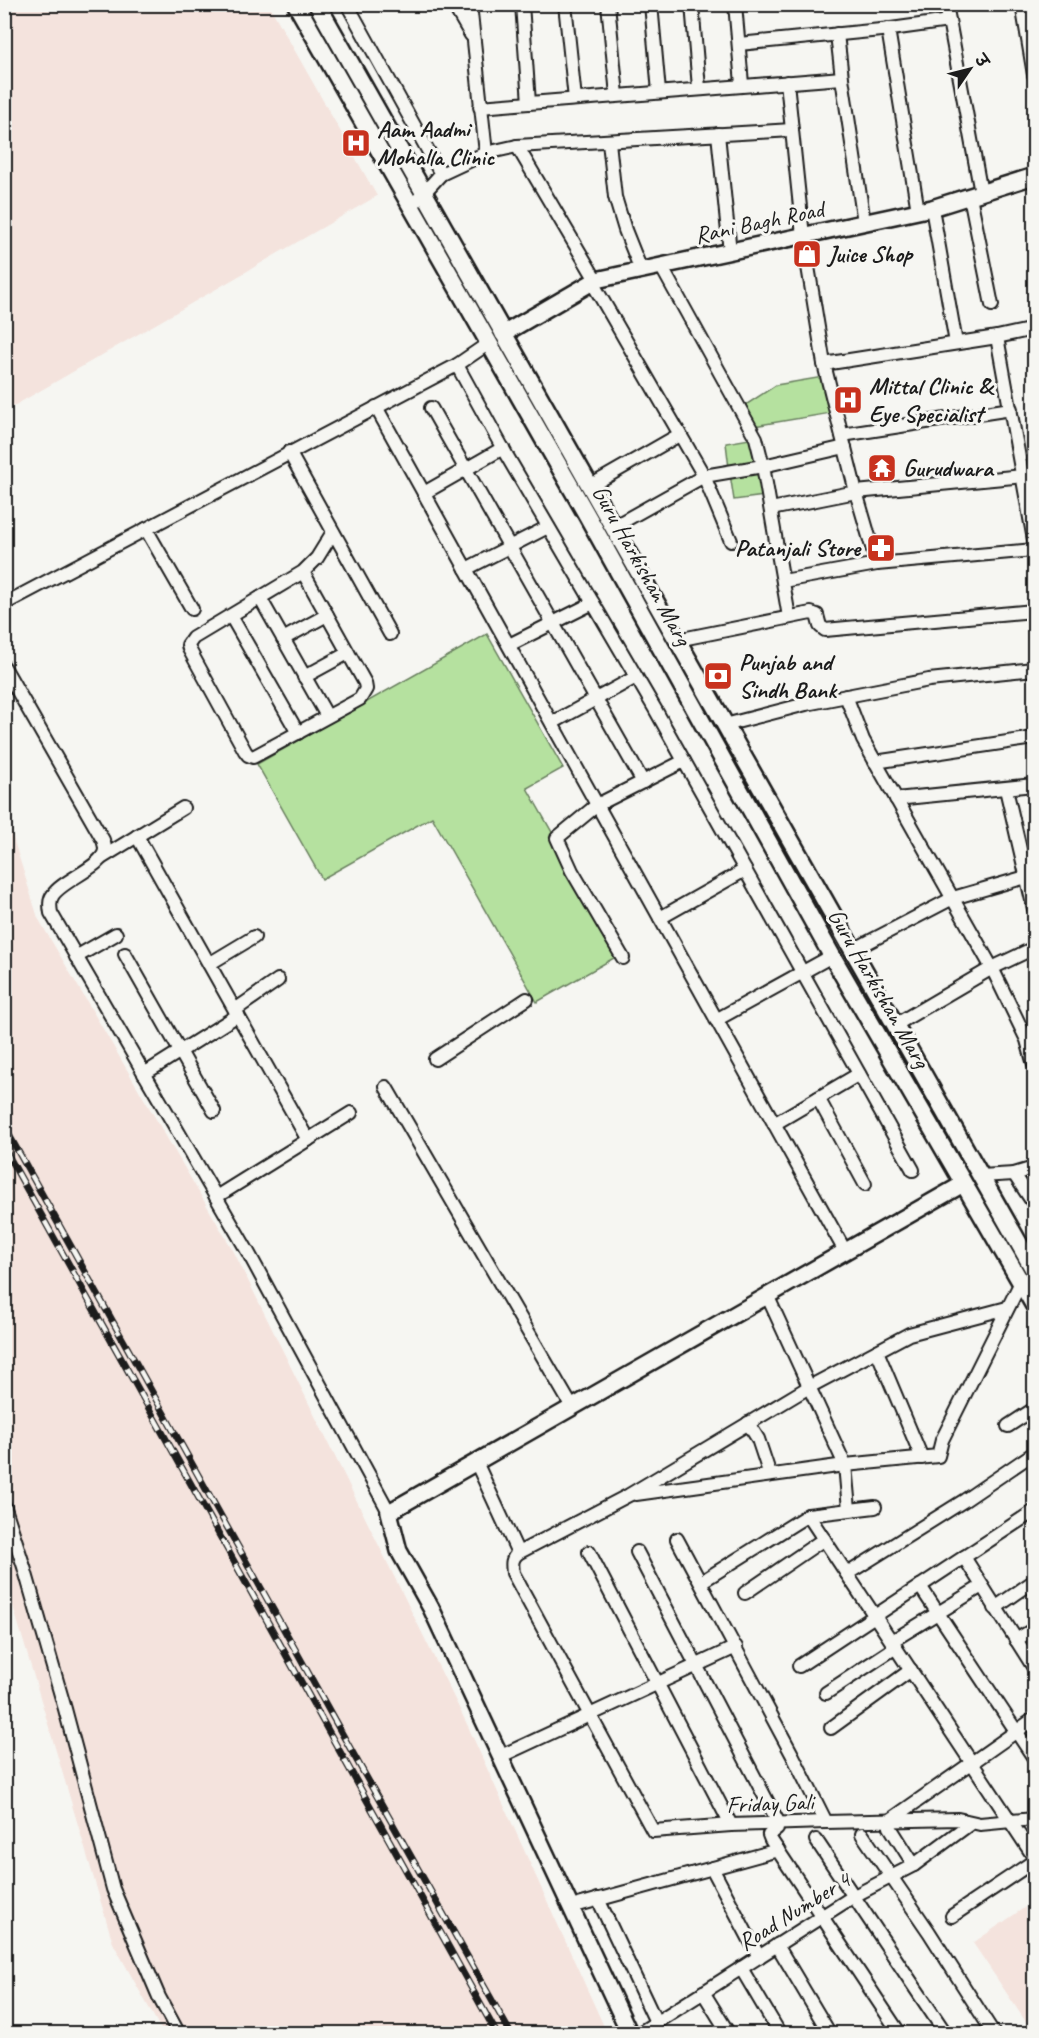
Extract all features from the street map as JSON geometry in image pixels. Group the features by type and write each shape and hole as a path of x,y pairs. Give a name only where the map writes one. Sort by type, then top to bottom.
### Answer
{"main road":[{"name":"Guru Harkishan Marg","path":"296,4 411,207 590,486 1035,1270"},
{"name":"Guru Harkishan Marg","path":"317,4 424,193 496,339 594,527 832,956 1035,1305"},
{"path":"954,1168 971,1158"},
{"path":"965,1188 983,1179"}],"street":[{"path":"347,4 441,174"},
{"path":"453,4 473,38"},
{"path":"470,4 486,153"},
{"path":"522,4 529,103"},
{"path":"565,4 575,99"},
{"path":"608,4 617,95"},
{"path":"651,4 659,92"},
{"path":"692,4 699,88"},
{"path":"735,4 742,84"},
{"path":"946,4 992,305"},
{"path":"1022,4 1030,24 1035,75"},
{"path":"739,44 949,21"},
{"path":"888,29 925,210 956,343"},
{"path":"837,34 864,222"},
{"path":"480,107 742,84 842,78"},
{"path":"787,82 803,237 825,364 856,492 877,564"},
{"path":"411,207 441,174 486,153 517,146 792,130"},
{"path":"718,134 730,252"},
{"path":"609,142 615,197 641,270"},
{"path":"517,146 704,476 731,541"},
{"name":"Rani Bagh Road","path":"496,339 594,281 925,210 1035,176"},
{"path":"661,266 754,432 763,466 789,617"},
{"path":"825,364 1035,329"},
{"path":"997,337 1011,409 1028,476 1035,540"},
{"path":"4,604 457,365 496,339"},
{"path":"457,365 502,448 684,760 913,1170"},
{"path":"376,407 845,1251"},
{"path":"431,408 643,782"},
{"path":"613,527 704,476 763,466 844,441 1011,409"},
{"path":"590,486 679,435"},
{"path":"424,493 502,448"},
{"path":"289,452 390,634"},
{"path":"771,509 856,492 1028,476"},
{"path":"466,569 548,527"},
{"path":"146,529 192,609"},
{"path":"303,572 365,683 366,689 360,699 259,756 253,757 244,751 188,645 193,638 303,572 317,558 333,532"},
{"path":"783,581 877,564 1035,550"},
{"path":"260,598 327,716"},
{"path":"509,645 593,603"},
{"path":"677,640 814,613 821,628 825,630 1035,611"},
{"path":"283,639 327,615"},
{"path":"231,616 298,733"},
{"path":"304,677 348,653"},
{"path":"4,667 103,840 106,849 103,857"},
{"path":"725,725 807,704 929,680 1035,669"},
{"path":"552,723 636,677"},
{"path":"846,696 863,740 992,968 1027,1040 1035,1065"},
{"path":"875,762 1035,738"},
{"path":"623,958 572,871 557,837 597,805 684,760"},
{"path":"896,799 1035,785"},
{"path":"1006,789 1035,909"},
{"path":"183,808 103,857 57,890 51,896 51,913 248,1252 389,1512 399,1551 431,1608 630,2034"},
{"path":"137,836 308,1140"},
{"path":"660,918 745,870"},
{"path":"853,950 953,898 1026,877"},
{"path":"76,957 116,934"},
{"path":"209,964 254,936"},
{"path":"895,1025 992,968 1035,948"},
{"path":"125,954 214,1111"},
{"path":"716,1020 832,956"},
{"path":"144,1074 181,1052 278,980"},
{"path":"435,1059 527,999"},
{"path":"774,1124 859,1074"},
{"path":"386,1087 572,1407"},
{"path":"818,1098 865,1184"},
{"path":"216,1197 351,1113"},
{"path":"983,1179 1035,1168"},
{"path":"1014,1174 1035,1204"},
{"path":"389,1512 845,1251 965,1188"},
{"path":"629,1495 845,1465 938,1456 942,1440 1020,1282"},
{"path":"767,1295 845,1465 849,1509"},
{"path":"591,1715 513,1573 512,1558 629,1495 809,1387 909,1334 1007,1308"},
{"path":"877,1351 922,1458"},
{"path":"1008,1426 1035,1408"},
{"path":"748,1423 758,1438 770,1475"},
{"path":"847,1574 1035,1453"},
{"path":"476,1462 518,1553"},
{"path":"4,1505 59,1687 113,1889 159,1997 179,2034"},
{"path":"702,1582 808,1515 875,1507"},
{"path":"799,1666 1035,1511"},
{"path":"808,1515 1035,1859 952,1916"},
{"path":"677,1539 702,1582 826,1822"},
{"path":"745,1593 824,1539"},
{"path":"589,1552 731,1825"},
{"path":"637,1552 777,1822 777,1829 769,1837 900,2034"},
{"path":"964,1557 1035,1668"},
{"path":"995,1608 1035,1581"},
{"path":"920,1586 1035,1758"},
{"path":"826,1693 937,1613 982,1586"},
{"path":"1016,1640 1035,1629"},
{"path":"501,1756 736,1647"},
{"path":"831,1728 911,1670"},
{"name":"Friday Gali","path":"591,1715 653,1831 777,1822 958,1818 981,1824 1035,1819"},
{"path":"914,1865 890,1827 889,1821 1035,1719"},
{"name":"Road Number 4","path":"638,2034 855,1896 914,1865 971,1823"},
{"path":"862,1834 929,1932 994,2034"},
{"path":"816,1840 946,2034"},
{"path":"571,1907 778,1850"},
{"path":"712,1868 759,1957"},
{"path":"597,1899 656,2022"},
{"path":"777,1945 830,2034"},
{"path":"741,1968 780,2034"},
{"path":"703,1992 729,2034"}],"shaded area":[{"path":"5,4 269,5 377,196 5,411"},
{"path":"4,809 38,918 234,1252 466,1722 607,2033 163,2033 113,1943 5,1579"},
{"path":"1034,1901 1034,2034 973,1943"}],"green space":[{"path":"823,377 831,413 754,426 744,406 776,385"},
{"path":"755,438 759,464 729,468 726,443"},
{"path":"760,469 764,496 734,500 730,474"},
{"path":"487,634 563,768 527,788 621,954 537,1002 432,817 322,879 257,764"}],"railway":[{"path":"4,1126 511,2034"},
{"path":"4,1148 497,2034"}],"place":[{"name":"Aam Aadmi Mohalla Clinic","path":"356,143"},
{"name":"Juice Shop","path":"807,254"},
{"name":"Mittal Clinic & Eye Specialist","path":"848,400"},
{"name":"Gurudwara","path":"882,468"},
{"name":"Patanjali Store","path":"881,548"},
{"name":"Punjab and Sindh Bank","path":"718,676"}]}
